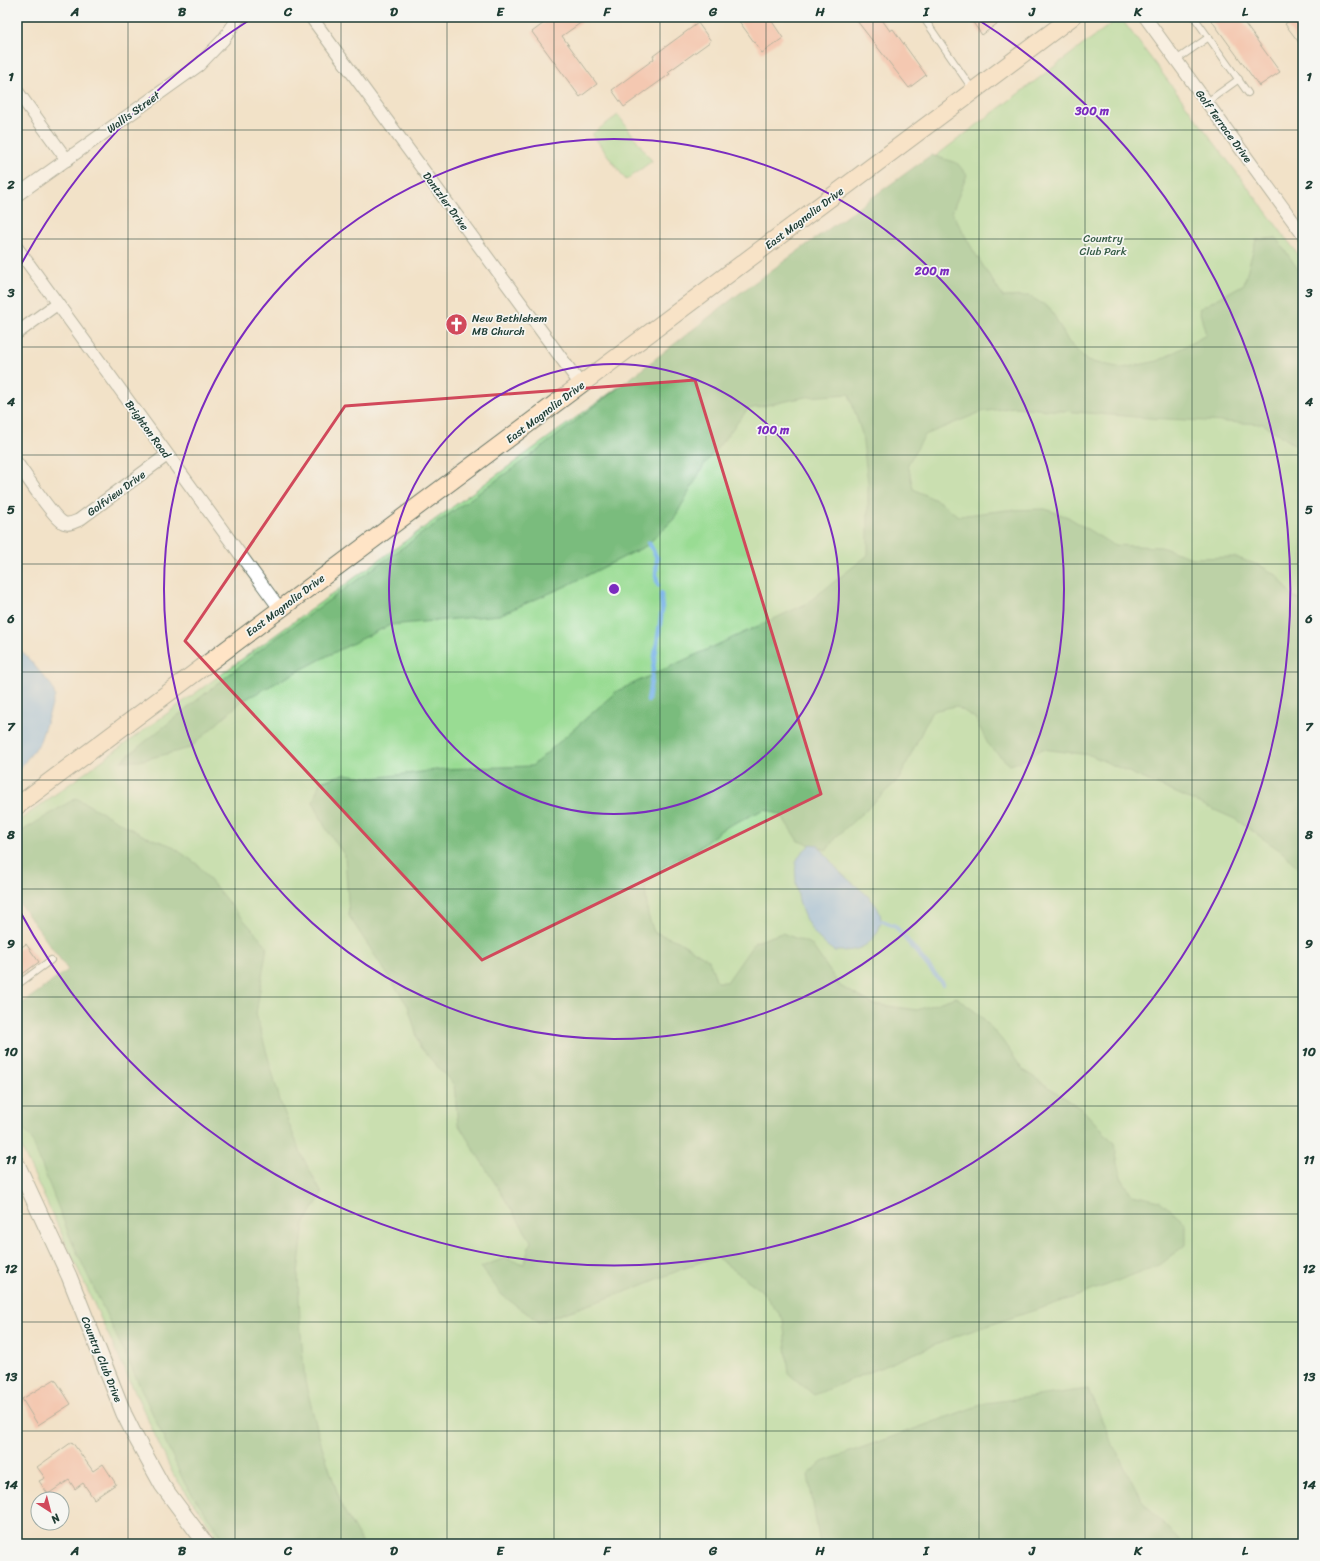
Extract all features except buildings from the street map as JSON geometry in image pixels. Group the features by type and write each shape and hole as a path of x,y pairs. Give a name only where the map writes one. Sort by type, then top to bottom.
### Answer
{"main road":[{"name":"East Magnolia Drive","path":"17,806 1072,17"}],"street":[{"name":"Wallis Street","path":"17,195 199,65 223,40 239,17"},
{"name":"Dantzler Drive","path":"311,17 581,385"},
{"name":"Golf Terrace Drive","path":"1150,19 1176,60 1303,235"},
{"path":"17,91 67,160"},
{"name":"Brighton Road","path":"17,248 280,609"},
{"path":"17,333 57,304"},
{"name":"Golfview Drive","path":"17,463 62,522 73,523 167,455"},
{"name":"Country Club Drive","path":"17,1164 69,1276 124,1414 162,1484 206,1544"}],"lane":[{"path":"922,17 974,91"},
{"path":"1194,17 1248,93"},
{"path":"1176,60 1209,37"},
{"path":"1207,102 1239,79"},
{"path":"17,985 51,960"}],"highlighted area":[{"path":"695,380 821,794 482,960 185,641 345,406"}],"green space":[{"name":"Country Club Park","path":"1120,17 1303,261 1303,1544 223,1544 173,1474 17,1138 17,1019 84,972 17,880 17,822 884,195"},
{"path":"618,115 652,161 626,180 592,134"},
{"path":"931,155 957,163 967,175 952,212 973,250 1003,297 1029,296 1050,308 1068,341 1087,361 1123,368 1158,361 1206,335 1199,309 1244,284 1256,240 1276,238 1303,276 1303,448 1295,445 1263,424 1149,418 1014,407 981,412 925,435 908,464 913,489 940,502 958,516 1007,510 1045,509 1068,517 1113,545 1161,547 1192,558 1235,557 1261,566 1278,576 1292,596 1303,601 1303,872 1281,851 1235,819 1090,755 1042,749 1027,759 1010,765 989,746 975,718 956,706 932,711 899,779 835,838 827,850 798,841 781,815 765,809 724,828 699,848 663,867 645,887 648,915 654,932 678,941 709,960 717,982 727,982 755,942 782,933 811,944 840,986 873,1004 917,1010 956,997 981,1016 1002,1040 1023,1070 1083,1110 1114,1143 1121,1177 1132,1195 1160,1201 1186,1224 1186,1245 1161,1264 1078,1296 962,1334 814,1395 789,1374 783,1319 761,1290 715,1256 630,1290 539,1322 502,1295 481,1267 505,1258 524,1264 531,1241 458,1124 454,1085 420,1047 408,1006 349,916 345,856 325,827 313,802 320,782 344,774 374,778 444,769 532,766 617,691 806,604 868,555 868,483 862,434 849,394 806,397 748,409 704,465 674,519 646,546 564,587 499,615 390,625 327,656 242,701 190,748 139,761 121,761 261,649 537,451 736,296"},
{"path":"76,798 144,836 170,845 197,864 267,946 256,1014 281,1104 302,1156 322,1194 304,1224 298,1273 305,1382 320,1440 342,1507 363,1544 227,1544 185,1484 72,1242 31,1138 17,1121 17,1007 68,970 17,900 17,834"},
{"path":"1088,1389 1114,1447 1141,1499 1182,1544 820,1544 808,1475 822,1462 986,1403"}],"water":[{"path":"17,650 21,650 52,686 55,696 39,744 19,769 17,769"},
{"path":"811,844 818,845 836,868 864,892 878,908 881,917 880,927 870,942 861,948 834,951 812,930 803,913 797,893 796,867 799,856"}],"waterway":[{"path":"649,543 657,558 656,576 658,585"},
{"path":"648,701 662,611 661,593"},
{"path":"882,921 895,926 943,984"}],"place":[{"name":"New Bethlehem MB Church","path":"457,324"}]}
